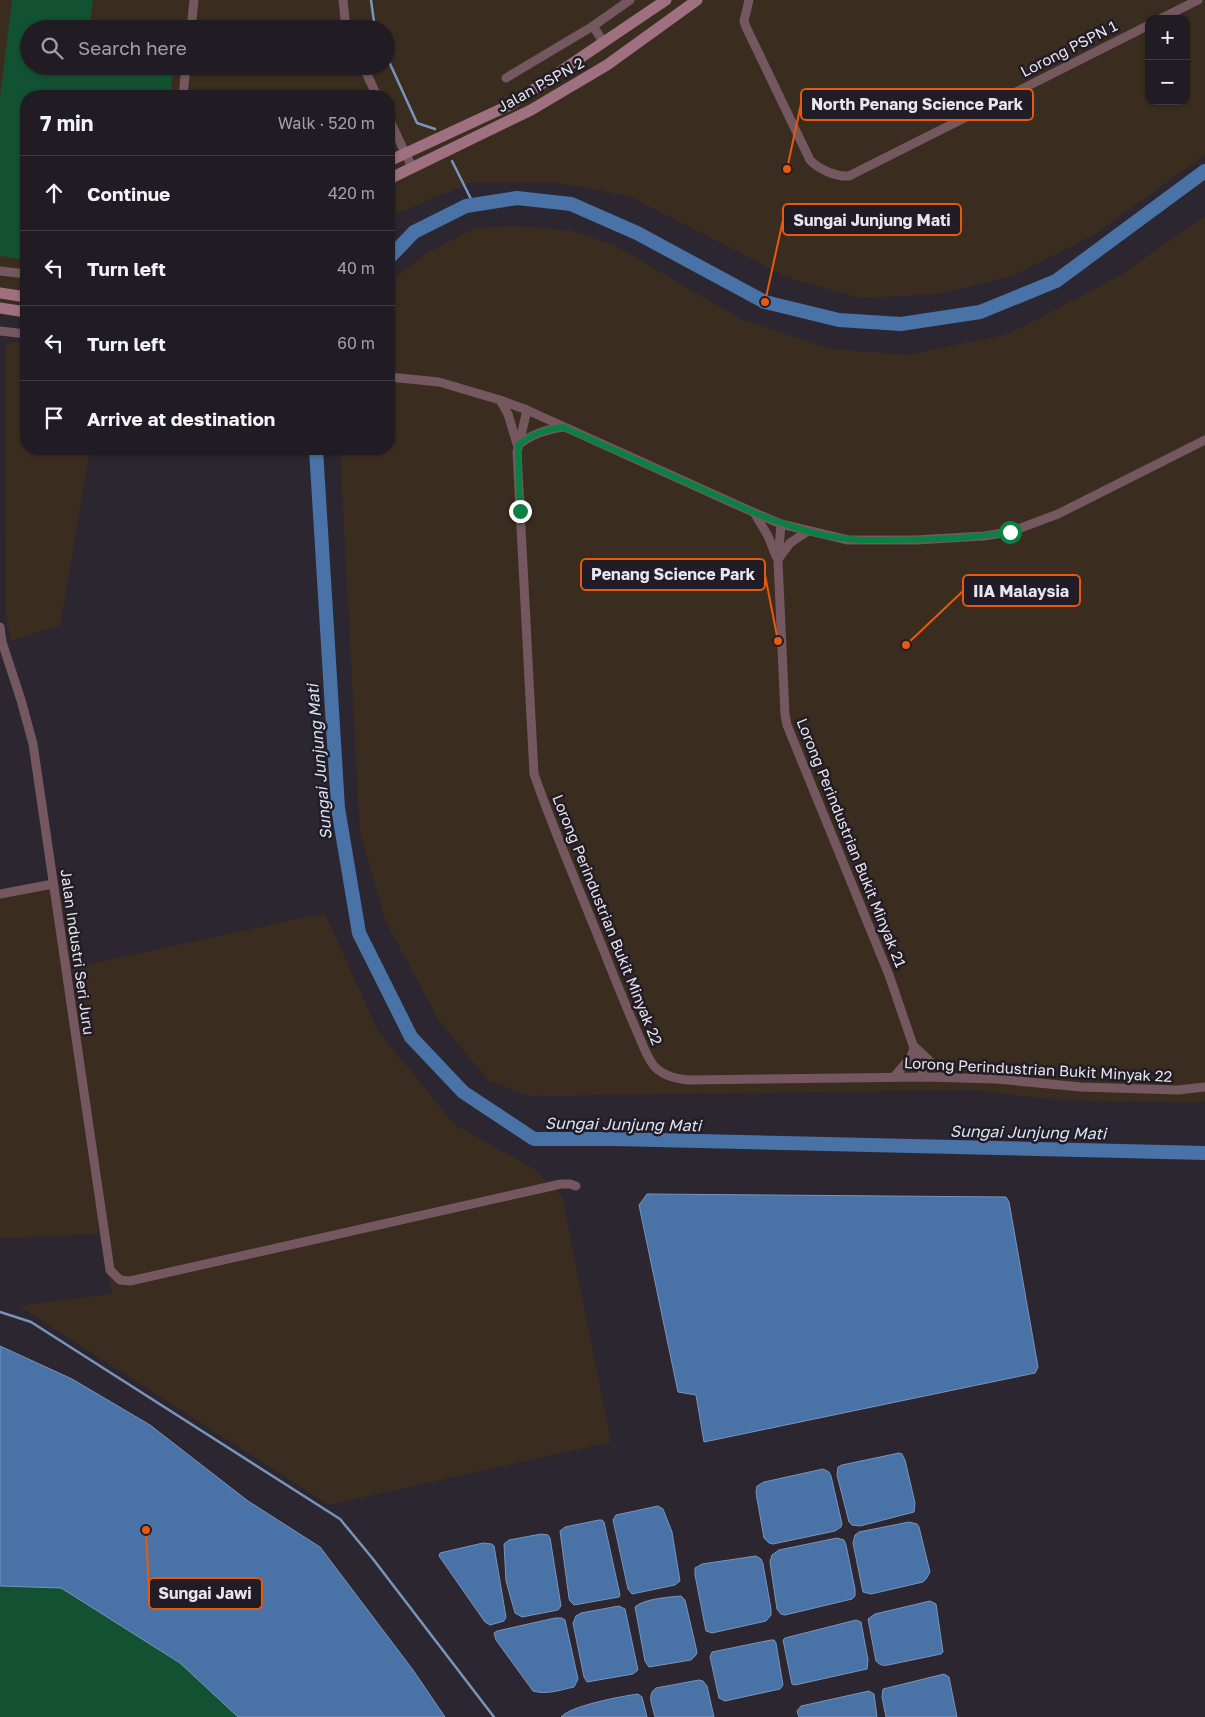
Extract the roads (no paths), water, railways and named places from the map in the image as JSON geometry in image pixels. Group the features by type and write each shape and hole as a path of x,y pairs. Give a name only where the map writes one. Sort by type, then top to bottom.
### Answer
{"street":[{"path":"192,20 194,0"},
{"path":"343,0 345,20"},
{"path":"506,78 593,26 630,0"},
{"name":"Jalan PSPN 2","path":"395,158 512,104 666,0"},
{"name":"Jalan PSPN 2","path":"395,176 531,110 607,64 697,0"},
{"name":"Lorong PSPN 1","path":"749,0 744,21 746,27 810,160 814,165 841,176 849,176 1145,27"},
{"path":"1168,15 1198,0"},
{"path":"593,26 604,42"},
{"path":"184,90 185,75"},
{"path":"367,75 374,90"},
{"path":"395,131 412,167"},
{"path":"0,271 20,273"},
{"path":"0,293 20,296"},
{"path":"0,308 20,311"},
{"path":"0,331 20,333"},
{"path":"395,378 439,382 500,400 527,410 781,524 848,540 956,539 1010,532 1058,514 1205,440"},
{"path":"500,400 508,414 518,445 537,433 563,427"},
{"name":"Lorong Perindustrian Bukit Minyak 22","path":"527,410 518,445 534,774 648,1057 655,1067 665,1074 689,1080 950,1077 996,1078 1081,1087 1178,1090 1205,1088"},
{"path":"755,513 768,536 778,561"},
{"name":"Lorong Perindustrian Bukit Minyak 21","path":"781,524 778,561 785,715 876,942 915,1047 924,1077"},
{"path":"778,561 790,543 808,531"},
{"name":"Jalan Industri Seri Juru","path":"0,627 2,642 33,744 110,1270 120,1280 130,1281 562,1184 576,1186"},
{"path":"0,894 53,884"},
{"path":"894,1077 910,1058 915,1047 950,1077"}],"water":[{"path":"647,1194 1006,1197 1009,1202 1038,1367 1035,1373 704,1442 696,1395 678,1392 639,1205"},
{"path":"0,1346 72,1379 150,1425 248,1501 320,1547 413,1670 445,1717 238,1717 180,1663 61,1588 0,1586"},
{"path":"899,1453 902,1454 905,1460 915,1503 914,1512 860,1526 852,1525 849,1522 837,1475 838,1467"},
{"path":"823,1469 829,1472 831,1476 842,1524 841,1527 835,1531 773,1544 769,1543 764,1538 756,1493 757,1486 764,1482"},
{"path":"658,1506 663,1509 672,1532 680,1581 675,1585 632,1594 628,1589 613,1520 616,1515"},
{"path":"599,1520 604,1522 620,1595 619,1597 574,1605 569,1598 560,1531 565,1527"},
{"path":"909,1522 917,1524 919,1527 930,1572 926,1579 923,1582 871,1594 863,1592 853,1543 855,1535 859,1532"},
{"path":"541,1534 548,1535 550,1538 561,1606 558,1610 522,1617 515,1613 506,1581 504,1544 509,1540"},
{"path":"837,1538 844,1540 846,1545 855,1596 852,1599 785,1615 781,1614 777,1609 770,1562 772,1555 779,1550"},
{"path":"483,1543 494,1546 506,1617 504,1621 490,1625 485,1622 439,1556 440,1553"},
{"path":"756,1556 761,1559 763,1564 771,1615 766,1621 712,1633 706,1631 695,1568 702,1564"},
{"path":"681,1596 685,1600 697,1652 696,1655 691,1660 649,1667 645,1661 635,1607 650,1600"},
{"path":"930,1601 936,1604 943,1652 888,1665 883,1665 876,1661 868,1619 875,1614"},
{"path":"619,1606 625,1609 638,1670 633,1674 587,1682 584,1677 573,1623 576,1616 581,1613"},
{"path":"555,1618 565,1620 578,1679 574,1687 559,1691 533,1691 496,1640 494,1633"},
{"path":"856,1620 861,1622 868,1660 867,1669 795,1685 792,1684 783,1640 785,1638"},
{"path":"774,1640 776,1643 783,1685 780,1689 725,1701 719,1698 710,1657 712,1652"},
{"path":"944,1674 949,1677 957,1717 886,1717 882,1697 883,1689"},
{"path":"699,1680 703,1681 707,1686 714,1717 655,1717 651,1694 656,1688"},
{"path":"869,1691 874,1694 877,1717 799,1717 797,1711 801,1706"},
{"path":"638,1694 642,1697 647,1717 561,1717 585,1705"}],"waterway":[{"path":"371,0 374,20"},
{"path":"395,75 417,123 435,129"},
{"path":"452,161 474,205"},
{"name":"Sungai Junjung Mati","path":"395,252 414,232 466,206 517,198 571,204 637,233 765,302 839,320 901,324 980,312 1056,281 1205,171"},
{"name":"Sungai Junjung Mati","path":"316,455 338,808 359,933 411,1037 463,1092 534,1139 613,1139 1205,1153"},
{"path":"0,1312 31,1322 340,1519 494,1717"}],"place":[{"name":"North Penang Science Park","path":"787,169"},
{"name":"Sungai Junjung Mati","path":"765,302"},
{"name":"Penang Science Park","path":"778,641"},
{"name":"IIA Malaysia","path":"906,645"},
{"name":"Sungai Jawi","path":"146,1530"}]}
